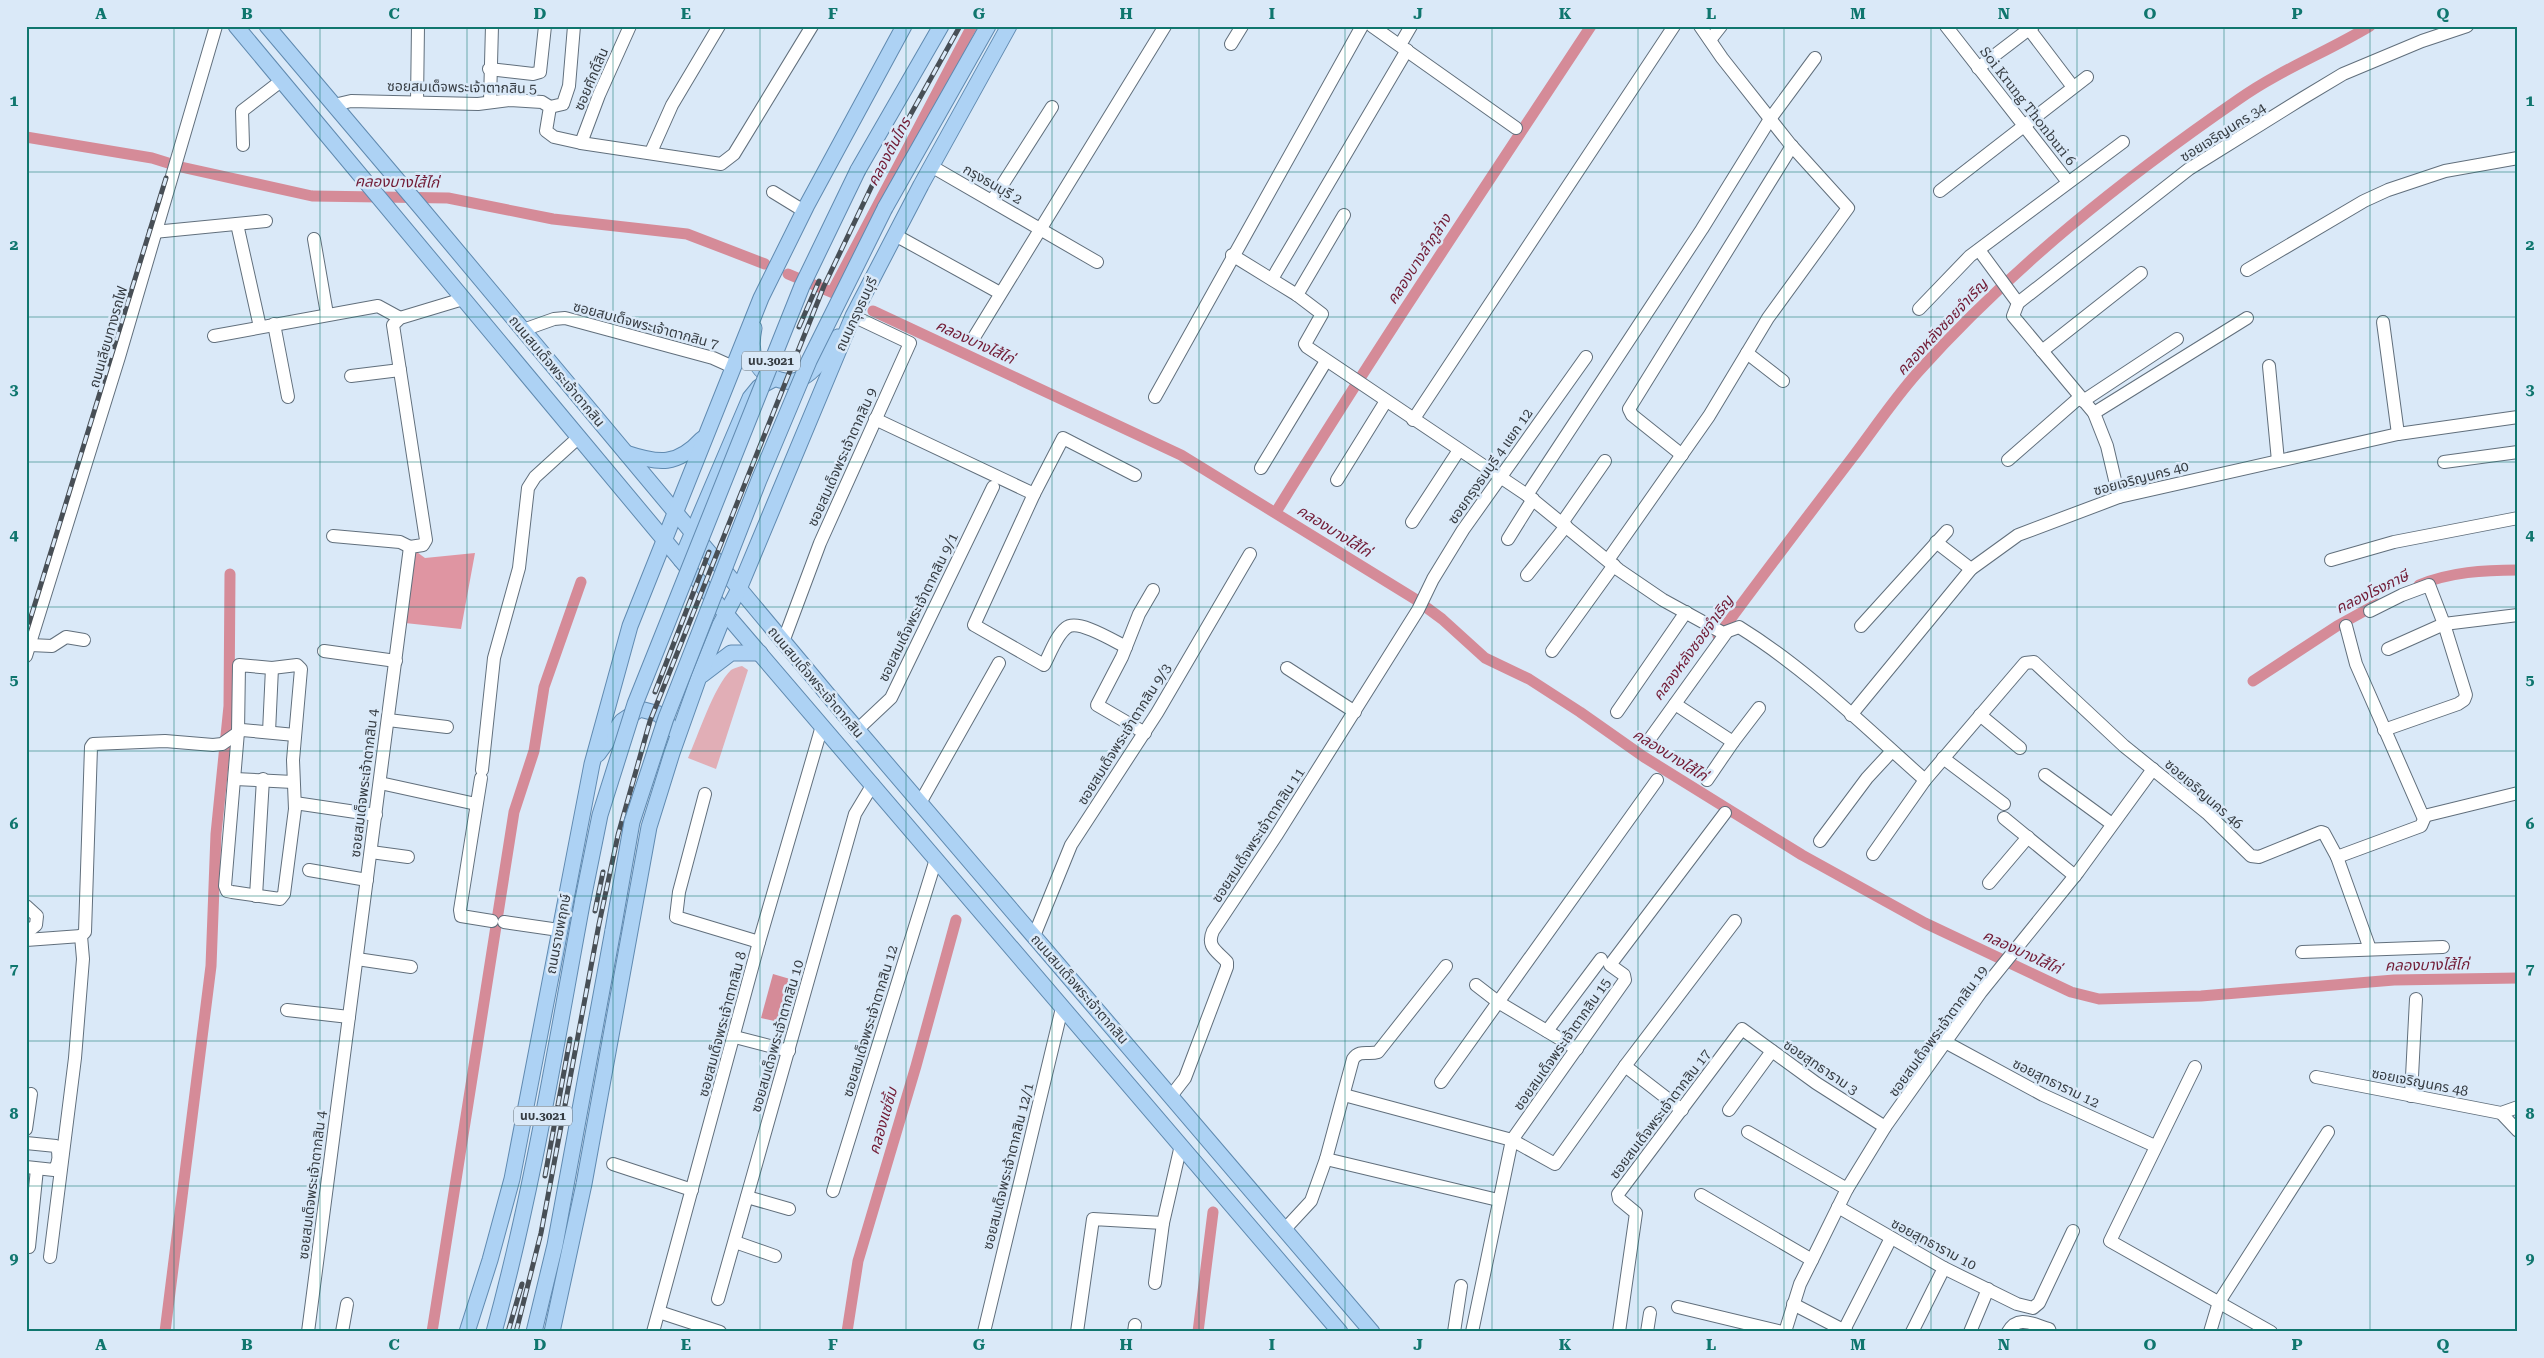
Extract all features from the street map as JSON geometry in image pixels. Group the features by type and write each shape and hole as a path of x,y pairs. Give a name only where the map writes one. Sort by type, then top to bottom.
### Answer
{"main road":[{"name":"ถนนสมเด็จพระเจ้าตากสิน","path":"236,26 664,540 687,558 726,614 1340,1332"},
{"name":"ถนนสมเด็จพระเจ้าตากสิน","path":"267,26 857,730 1372,1332"},
{"path":"676,514 705,436 761,298 804,210 904,26"},
{"name":"นบ.3021","path":"687,558 798,295 858,170 941,26"},
{"name":"ถนนกรุงธนบุรี","path":"534,1332 555,1245 632,822 666,718 718,583 809,361 885,208 988,26"},
{"name":"ถนนกรุงธนบุรี","path":"726,614 739,589 854,316 931,166 1008,26"},
{"path":"761,298 752,350 755,364 762,373 774,379 791,382 804,377 820,361 854,316"},
{"path":"687,558 693,533 750,398 759,387 774,379"},
{"path":"625,452 650,461 672,460 690,452 705,436"},
{"name":"นบ.3021","path":"664,540 676,514"},
{"name":"ถนนราชพฤกษ์","path":"467,1332 490,1260 512,1179 592,764 630,626 664,540"},
{"name":"ถนนราชพฤกษ์","path":"494,1332 512,1267 533,1169 600,815 635,704 687,558"},
{"path":"552,1332 584,1184 649,827 672,753 699,678 726,614"},
{"path":"699,678 732,653 760,652"},
{"path":"592,764 622,720 640,709 659,714 674,731 672,753"},
{"path":"474,1332 490,1260"}],"street":[{"name":"ถนนเลียบทางรถไฟ","path":"28,651 30,630 119,357 154,232 216,26"},
{"path":"416,102 418,26"},
{"path":"490,101 489,69 492,26"},
{"path":"489,69 533,74 540,72 545,26"},
{"path":"550,107 563,104 569,86 574,26"},
{"name":"ซอยศักดิ์สิน","path":"581,143 599,95 630,26"},
{"path":"651,152 672,105 719,26"},
{"name":"ซอยสมเด็จพระเจ้าตากสิน 5","path":"334,105 351,100 478,104 490,101 542,102 550,107 546,130 554,136 581,143 651,152 717,165 734,154 812,26"},
{"path":"973,338 1165,26"},
{"path":"1231,44 1242,26"},
{"path":"1155,397 1362,26"},
{"path":"1372,26 1516,128"},
{"path":"1272,279 1403,48 1411,26"},
{"path":"1413,420 1674,26"},
{"path":"1552,651 1709,416 1774,310 1848,208 1770,119 1700,26"},
{"path":"1710,40 1721,26"},
{"name":"Soi Krung Thonburi 6","path":"1946,26 2068,182"},
{"name":"ซอยเจริญนคร 34","path":"2018,303 2189,170 2303,98 2343,74 2422,41 2467,26"},
{"path":"1978,68 2031,28 2073,88"},
{"path":"1508,539 1530,497 1697,237 1770,119 1815,58"},
{"path":"1940,191 2087,77"},
{"path":"243,145 242,111 281,81"},
{"path":"992,201 1052,107"},
{"name":"Soi Krung Thonburi 6","path":"1919,309 1979,250 2123,142"},
{"path":"1682,455 1632,415 1629,409 1792,146"},
{"path":"2247,270 2364,201 2388,190 2445,172 2518,158"},
{"name":"กรุงธนบุรี 2","path":"931,166 1097,262"},
{"path":"773,192 804,210"},
{"path":"1298,295 1344,215"},
{"path":"154,232 266,221"},
{"path":"237,224 260,327"},
{"path":"895,235 1000,293"},
{"path":"314,239 327,314"},
{"path":"1979,250 2018,303 2013,316 2094,413 2107,446 2119,496"},
{"path":"1232,256 1298,295 1322,314 1305,346 1530,497 1611,563 1663,600 1721,631 1739,628 1765,644 1851,715 1925,780"},
{"path":"2042,351 2141,273"},
{"path":"333,536 400,542 410,547 423,545 426,540 393,325 400,318 463,299"},
{"path":"214,336 378,306 400,318"},
{"name":"ซอยสมเด็จพระเจ้าตากสิน 9","path":"783,642 820,543 910,343 854,316"},
{"name":"ซอยสมเด็จพระเจ้าตากสิน 7","path":"523,330 554,319 565,318 713,358 733,367"},
{"path":"2094,413 2247,318"},
{"path":"2383,322 2398,434"},
{"path":"274,324 288,398"},
{"path":"2008,460 2082,399 2177,339"},
{"path":"1747,353 1783,381"},
{"name":"ซอยกรุงธนบุรี 4 แยก 12","path":"1424,596 1463,530 1586,357"},
{"path":"1261,468 1326,361"},
{"path":"2269,366 2278,461"},
{"path":"351,376 400,370"},
{"path":"1336,480 1386,401"},
{"name":"ซอยเจริญนคร 40","path":"1851,715 1971,570 2018,535 2119,496 2398,434 2518,417"},
{"path":"875,419 1034,494"},
{"path":"559,930 461,916 460,910 482,774 494,658 519,568 528,488 536,477 579,437"},
{"path":"1126,647 1089,628 1073,624 1067,626 1062,633 1044,665 974,625 1034,494 1063,438 1135,475"},
{"path":"1412,522 1459,450"},
{"path":"2444,462 2518,452"},
{"path":"1527,575 1564,524 1605,461"},
{"name":"ซอยสมเด็จพระเจ้าตากสิน 9/1","path":"857,730 891,698 993,487"},
{"path":"2331,560 2394,542 2518,518"},
{"path":"1861,626 1947,531"},
{"path":"1936,542 1971,570"},
{"name":"ซอยสมเด็จพระเจ้าตากสิน 4","path":"308,1332 410,547"},
{"name":"ซอยสมเด็จพระเจ้าตากสิน 9/3","path":"1034,936 1071,845 1145,733 1250,554"},
{"path":"2370,611 2426,584 2431,587 2466,695 2464,700 2384,730"},
{"path":"1145,733 1097,705 1126,647 1139,614 1153,590"},
{"name":"ซอยสมเด็จพระเจ้าตากสิน 11","path":"1171,1096 1185,1078 1227,967 1227,962 1210,946 1209,939 1213,931 1355,712 1418,610 1424,596"},
{"path":"1617,712 1686,612"},
{"path":"2388,649 2444,624 2518,615"},
{"path":"2346,626 2356,664 2424,816 2421,826 2336,856 2370,949"},
{"path":"1649,740 1675,704 1721,631"},
{"path":"28,651 52,646 66,637 84,640"},
{"path":"324,651 396,661"},
{"name":"ซอยเจริญนคร 46","path":"1873,854 1925,780 1943,758 2026,663 2034,662 2124,746 2207,813 2251,856 2259,857 2321,832 2326,836 2336,856"},
{"path":"920,803 999,663"},
{"path":"239,665 272,668 296,665 301,669 295,735 294,803 284,894 280,899 227,891 224,886 235,779 230,738 239,665"},
{"path":"269,732 272,668"},
{"path":"1287,668 1355,712"},
{"path":"1675,704 1733,742"},
{"path":"1706,780 1759,708"},
{"path":"1980,715 2020,748"},
{"path":"388,720 447,727"},
{"name":"ซอยสมเด็จพระเจ้าตากสิน 8","path":"653,1332 735,1037 759,942 822,726"},
{"path":"26,940 81,936 85,932 91,747 93,744 230,738 242,730 295,735"},
{"path":"1820,841 1867,778 1892,750"},
{"path":"1943,758 2004,804"},
{"name":"ซอยสมเด็จพระเจ้าตากสิน 19","path":"1784,1332 1793,1304 1812,1260 1847,1189 1885,1127 1982,992 2075,876 2153,770"},
{"path":"2046,775 2112,824"},
{"path":"235,779 293,782"},
{"path":"256,896 263,779"},
{"path":"1441,1082 1657,780"},
{"path":"380,783 476,804"},
{"name":"ซอยสมเด็จพระเจ้าตากสิน 10","path":"718,1299 856,814 873,784"},
{"path":"2424,816 2518,793"},
{"path":"705,794 680,892 676,917 759,942"},
{"path":"294,803 376,814"},
{"name":"ซอยสมเด็จพระเจ้าตากสิน 15","path":"1472,1332 1512,1140 1625,980 1624,975 1610,965 1725,813"},
{"path":"2004,818 2075,876"},
{"path":"1989,883 2028,837"},
{"path":"371,852 408,857"},
{"name":"ซอยสมเด็จพระเจ้าตากสิน 12","path":"833,1191 936,859"},
{"path":"309,870 367,880"},
{"path":"26,906 37,916 36,925 26,933"},
{"path":"1344,1095 1512,1140 1555,1164 1625,1066 1734,921"},
{"path":"50,1257 75,1058 83,959 81,936"},
{"path":"2302,952 2443,947"},
{"path":"357,959 411,966"},
{"path":"1547,1031 1601,959"},
{"path":"1285,1229 1312,1201 1356,1054 1378,1052 1446,966"},
{"path":"1476,985 1498,1002 1577,1049"},
{"path":"2411,1096 2416,999"},
{"name":"ซอยสมเด็จพระเจ้าตากสิน 12/1","path":"984,1332 1062,1008"},
{"path":"287,1010 349,1017"},
{"name":"ซอยสุทธาราม 3","path":"1742,1029 1816,1083 1885,1127"},
{"name":"ซอยสมเด็จพระเจ้าตากสิน 17","path":"1619,1332 1636,1213 1619,1199 1618,1194 1742,1029"},
{"path":"735,1037 789,1051"},
{"name":"ซอยสุทธาราม 12","path":"1947,1043 2043,1095 2155,1146"},
{"path":"1729,1110 1772,1051"},
{"path":"1625,1066 1682,1110"},
{"path":"2195,1067 2110,1241 2271,1332"},
{"name":"ซอยเจริญนคร 48","path":"2316,1077 2501,1113"},
{"path":"26,1129 31,1094"},
{"path":"2518,1107 2501,1113 2518,1131"},
{"path":"1748,1132 1847,1189"},
{"path":"2210,1332 2219,1302 2328,1132"},
{"path":"26,1143 56,1146 58,1150 56,1168 54,1170 32,1168 29,1247"},
{"path":"1155,1283 1163,1224 1181,1145"},
{"path":"1326,1159 1498,1200"},
{"path":"614,1164 692,1190"},
{"path":"1701,1195 1812,1260"},
{"path":"747,1197 789,1209"},
{"name":"ซอยสุทธาราม 10","path":"1838,1208 1944,1268 2017,1304 2033,1308 2039,1303 2073,1231"},
{"path":"1077,1332 1093,1219 1163,1224"},
{"path":"1793,1304 1846,1331 1891,1238"},
{"path":"734,1242 775,1256"},
{"path":"1912,1332 1944,1268"},
{"path":"1454,1332 1461,1286"},
{"path":"1970,1332 1988,1289"},
{"path":"342,1332 347,1304"},
{"path":"1678,1307 1784,1332"},
{"path":"658,1312 720,1332"},
{"path":"1647,1332 1650,1313"},
{"path":"2008,1332 2015,1323 2022,1320 2050,1332"}],"shaded area":[{"path":"414,550 425,558 475,553 461,629 405,623"},
{"path":"742,666 748,670 716,769 688,758 719,687 731,670"},
{"path":"773,974 790,979 779,1022 761,1018"}],"waterway":[{"name":"คลองต้นไทร","path":"832,292 972,26"},
{"name":"คลองบางลำภูล่าง","path":"1276,512 1471,207 1591,26"},
{"name":"คลองหลังซอยจำเริญ","path":"1718,636 1901,393 1954,333 1992,296 2070,226 2196,129 2271,79 2370,26"},
{"name":"คลองบางไส้ไก่","path":"26,137 152,158 181,167 312,196 448,198 553,219 687,234 765,264"},
{"name":"คลองบางไส้ไก่","path":"788,274 838,295"},
{"name":"คลองบางไส้ไก่","path":"873,311 1181,455 1415,599 1442,619 1485,658 1529,679 1644,757 1802,855 1925,923 2071,992 2099,999 2201,996 2394,980 2518,978"},
{"name":"คลองโรงภาษี","path":"2419,585 2443,577 2467,573 2518,570"},
{"path":"165,1332 211,966 216,834 229,706 230,574"},
{"path":"432,1332 514,812 534,751 544,687 581,582"},
{"name":"คลองโรงภาษี","path":"2253,681 2337,626 2377,604"},
{"name":"คลองแซ่ซิ้ม","path":"847,1332 858,1261 916,1066 956,920"},
{"path":"1198,1332 1213,1212"}],"railway":[{"path":"516,1332 541,1233 599,924 618,835 650,721 824,286 878,173 960,26"},
{"path":"26,633 166,178"},
{"path":"799,327 819,281"},
{"path":"655,692 709,552"},
{"path":"595,911 603,872"},
{"path":"545,1176 570,1039"},
{"path":"508,1332 522,1284"}]}
